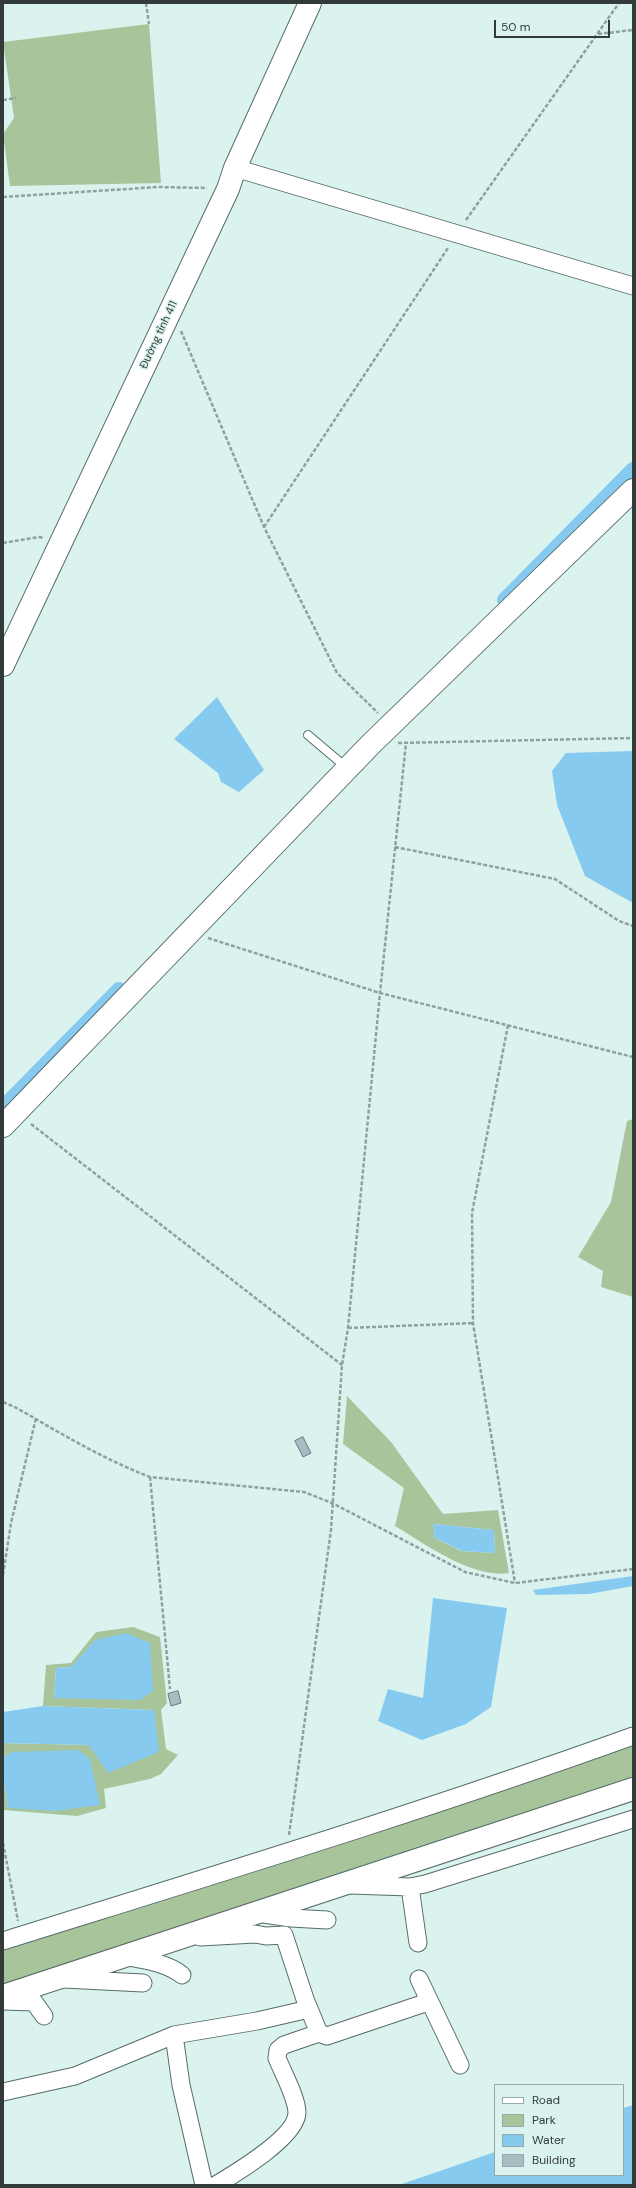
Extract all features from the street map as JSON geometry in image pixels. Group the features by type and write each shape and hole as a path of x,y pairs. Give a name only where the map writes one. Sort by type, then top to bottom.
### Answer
{"main road":[{"name":"Đường tỉnh 411","path":"3,665 228,189 235,168 310,3"},
{"path":"10,1119 190,932 342,764 371,744 391,726 633,490"},
{"path":"3,1996 633,1789"}],"street":[{"path":"235,168 633,286"},
{"path":"3,1941 286,1854 530,1773 633,1736"},
{"path":"342,1885 410,1887 426,1884 633,1818"},
{"path":"410,1887 418,1943"},
{"path":"255,1913 291,1918 327,1920"},
{"path":"180,1938 255,1934 266,1936 284,1935 309,2009 319,2032 327,2036 428,2002"},
{"path":"123,1956 157,1962 177,1971 182,1975"},
{"path":"56,1978 142,1982"},
{"path":"419,1979 428,2002 460,2065"},
{"path":"3,2001 34,2002 44,2016"},
{"path":"3,2092 75,2076 174,2035 258,2021 309,2009"},
{"path":"216,2185 254,2161 290,2130 295,2123 296,2105 277,2058 278,2050 284,2045 319,2032"},
{"path":"174,2035 181,2085 204,2185"}],"lane":[{"path":"308,735 342,764"}],"path":[{"path":"146,3 149,24"},
{"path":"264,527 458,233 619,3"},
{"path":"598,34 633,30"},
{"path":"3,100 16,98"},
{"path":"3,197 158,187 228,189"},
{"path":"171,309 264,527 337,672 391,726"},
{"path":"3,543 39,537 60,544"},
{"path":"371,744 633,738"},
{"path":"286,1854 331,1530 342,1365 348,1328 380,993 406,743"},
{"path":"395,847 555,879 620,921 633,926"},
{"path":"190,932 284,964 380,993 633,1057"},
{"path":"508,1025 472,1213 473,1323 515,1583"},
{"path":"10,1119 342,1365"},
{"path":"348,1328 473,1323"},
{"path":"3,1402 36,1418 61,1434 130,1470 150,1477 304,1492 332,1503 465,1572 515,1583 633,1569"},
{"path":"3,1575 11,1523 36,1418"},
{"path":"150,1477 170,1690"},
{"path":"3,1843 20,1935"}],"green space":[{"path":"149,24 161,183 10,186 3,134 14,118 3,42"},
{"path":"633,1119 633,1297 601,1287 603,1271 578,1257 611,1202 627,1121"},
{"path":"347,1396 391,1442 443,1514 498,1510 509,1573 480,1571 465,1566 395,1526 404,1488 343,1444","holes":["433,1524 494,1530 495,1553 461,1551 435,1538"]},
{"path":"133,1627 160,1637 167,1703 161,1710 166,1749 178,1755 161,1774 150,1779 104,1789 106,1808 77,1816 3,1810 3,1775 8,1808 11,1752 3,1758 3,1743 89,1745 154,1710 43,1706 46,1665 71,1663 96,1632","holes":["71,1667 54,1698 56,1668"]},
{"path":"633,1742 633,1784 3,1988 3,1945"}],"water":[{"path":"217,697 264,770 239,792 221,782 218,773 174,739"},
{"path":"633,751 633,903 585,876 557,805 552,771 566,753"},
{"path":"433,1524 494,1530 495,1553 462,1551 435,1538"},
{"path":"633,1576 633,1586 589,1594 536,1595 533,1590"},
{"path":"433,1598 507,1608 491,1707 466,1724 422,1740 378,1721 388,1689 423,1698"},
{"path":"126,1633 150,1643 153,1691 140,1700 54,1698 56,1668 71,1667 95,1640"},
{"path":"43,1706 154,1710 159,1752 108,1773 89,1745 3,1743 3,1712"},
{"path":"78,1750 90,1759 100,1805 54,1811 8,1808 3,1775 3,1758 11,1752"},
{"path":"633,2105 633,2185 399,2185 494,2152 494,2176 624,2176 624,2108"}],"building":[{"path":"303,1437 311,1453 303,1457 295,1441"},
{"path":"178,1691 181,1703 171,1706 168,1694"}],"waterway":[{"path":"505,600 633,470"},
{"path":"3,1108 119,990"}]}
